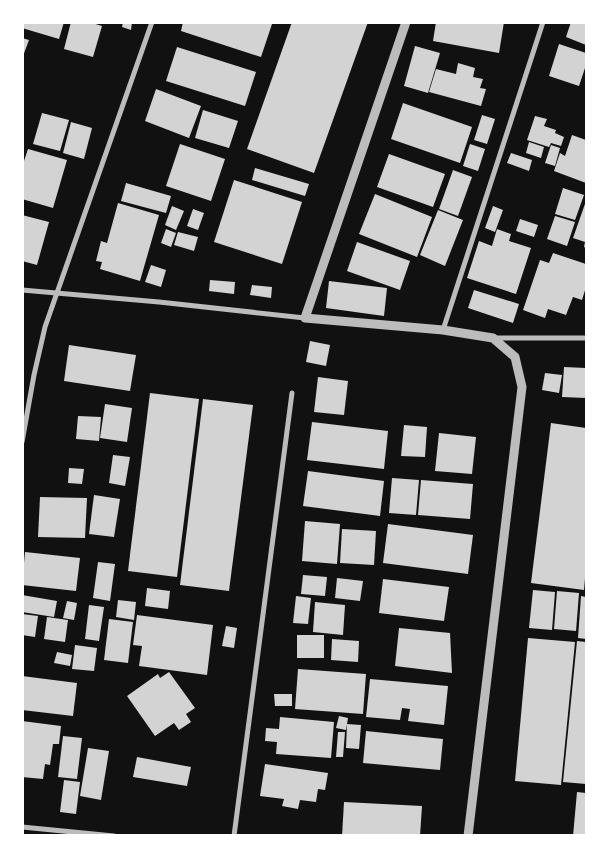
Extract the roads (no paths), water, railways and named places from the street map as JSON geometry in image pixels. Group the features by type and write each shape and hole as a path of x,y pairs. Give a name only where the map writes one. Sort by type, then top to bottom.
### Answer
{"street":[{"path":"22,442 45,327 152,22"},
{"path":"305,318 406,22"},
{"path":"443,330 543,22"},
{"path":"22,290 443,330 493,338 586,338"},
{"path":"468,836 522,387 515,357 493,338"},
{"path":"234,836 292,394"},
{"path":"22,827 114,836"}]}
